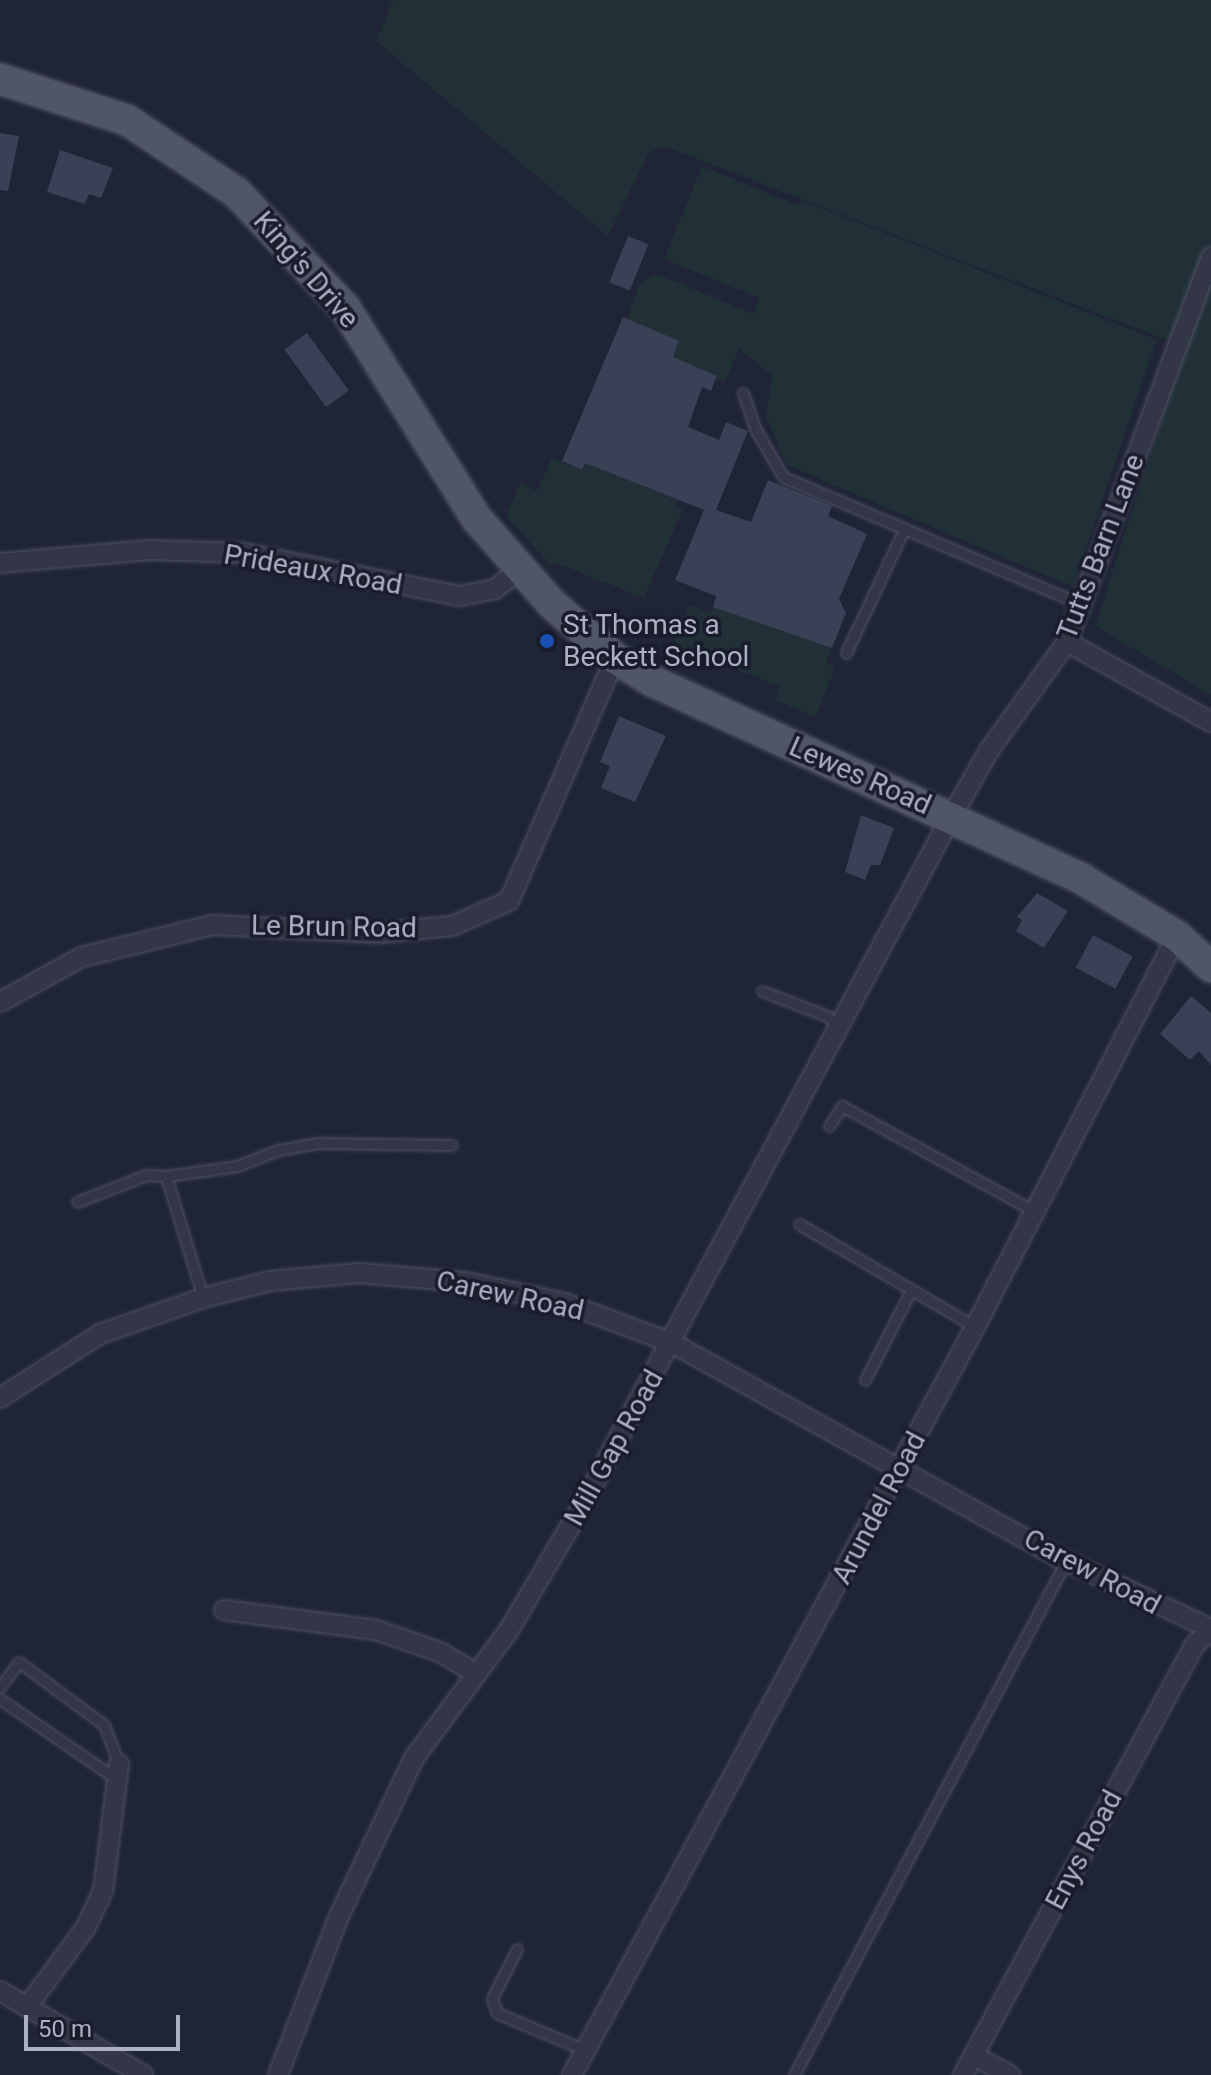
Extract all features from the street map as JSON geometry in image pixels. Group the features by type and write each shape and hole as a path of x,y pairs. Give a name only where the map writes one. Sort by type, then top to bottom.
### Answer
{"main road":[{"name":"King's Drive","path":"0,79 127,120 237,193 345,308 476,518 521,569"},
{"name":"Lewes Road","path":"521,569 561,613 615,658 652,681 1082,879 1177,936 1211,967"}],"street":[{"name":"Tutts Barn Lane","path":"951,817 990,749 1067,642 1084,605 1211,257"},
{"name":"Prideaux Road","path":"0,563 149,550 244,553 460,596 487,592 521,569"},
{"path":"1067,642 1211,722"},
{"name":"Le Brun Road","path":"0,1002 82,957 212,925 380,933 452,926 509,901 615,658"},
{"name":"Mill Gap Road","path":"278,2075 339,1916 414,1758 477,1674 557,1549 672,1343 951,817"},
{"name":"Arundel Road","path":"572,2075 975,1327 1032,1210 1177,936"},
{"name":"Carew Road","path":"0,1398 100,1334 203,1298 270,1281 359,1273 466,1282 565,1303 672,1343 1066,1561 1211,1630"},
{"path":"224,1610 376,1630 440,1652 477,1674"},
{"name":"Enys Road","path":"963,2075 1195,1644 1211,1630"},
{"path":"27,2007 86,1927 103,1891 119,1772"},
{"path":"0,1991 143,2075"},
{"path":"974,2056 1010,2075"}],"lane":[{"path":"743,393 756,430 783,477 1084,605"},
{"path":"846,653 904,529"},
{"path":"762,991 827,1016 841,1027"},
{"path":"829,1126 842,1106 1032,1210"},
{"path":"77,1202 146,1175 166,1176 237,1166 278,1150 318,1143 452,1145"},
{"path":"166,1176 203,1298"},
{"path":"799,1224 975,1327"},
{"path":"865,1380 911,1290"},
{"path":"794,2075 1066,1561"},
{"path":"0,1687 19,1662 104,1725 119,1772"},
{"path":"0,1699 119,1772"},
{"path":"517,1949 492,1998 497,2013 585,2050"}],"shaded area":[{"path":"393,0 1211,0 1211,695 1095,626 1185,347 664,146 649,152 608,236 376,41"},
{"path":"702,166 797,205 801,200 1157,340 1073,587 787,465 766,417 772,375 739,349 725,382 715,379 673,357 679,341 627,319 640,283 657,274 753,314 759,298 664,259"},
{"path":"552,457 581,470 585,463 678,500 676,506 683,509 644,598 554,562 551,566 506,516 520,483 537,491"},
{"path":"689,605 710,613 713,607 832,648 826,663 836,667 815,717 775,700 780,686 673,646"}],"building":[{"path":"0,133 19,136 8,191 0,190"},
{"path":"60,150 113,168 101,198 89,194 85,204 47,192"},
{"path":"628,236 648,244 630,291 609,282"},
{"path":"623,317 679,341 673,357 717,376 711,391 702,387 688,427 719,440 726,422 748,431 716,510 751,522 768,480 832,506 828,516 867,534 839,599 846,613 832,648 713,607 716,596 675,580 704,510 585,463 582,470 562,461"},
{"path":"307,333 349,390 326,407 284,349"},
{"path":"619,716 666,736 635,802 601,788 610,766 600,762"},
{"path":"861,815 894,828 880,865 871,865 865,880 845,872"},
{"path":"1037,893 1068,911 1044,948 1016,931 1022,920 1017,917"},
{"path":"1093,935 1133,956 1115,989 1076,968"},
{"path":"1191,996 1211,1013 1211,1065 1199,1051 1190,1060 1160,1034"}],"place":[{"name":"St Thomas a Beckett School","path":"547,641"}]}
